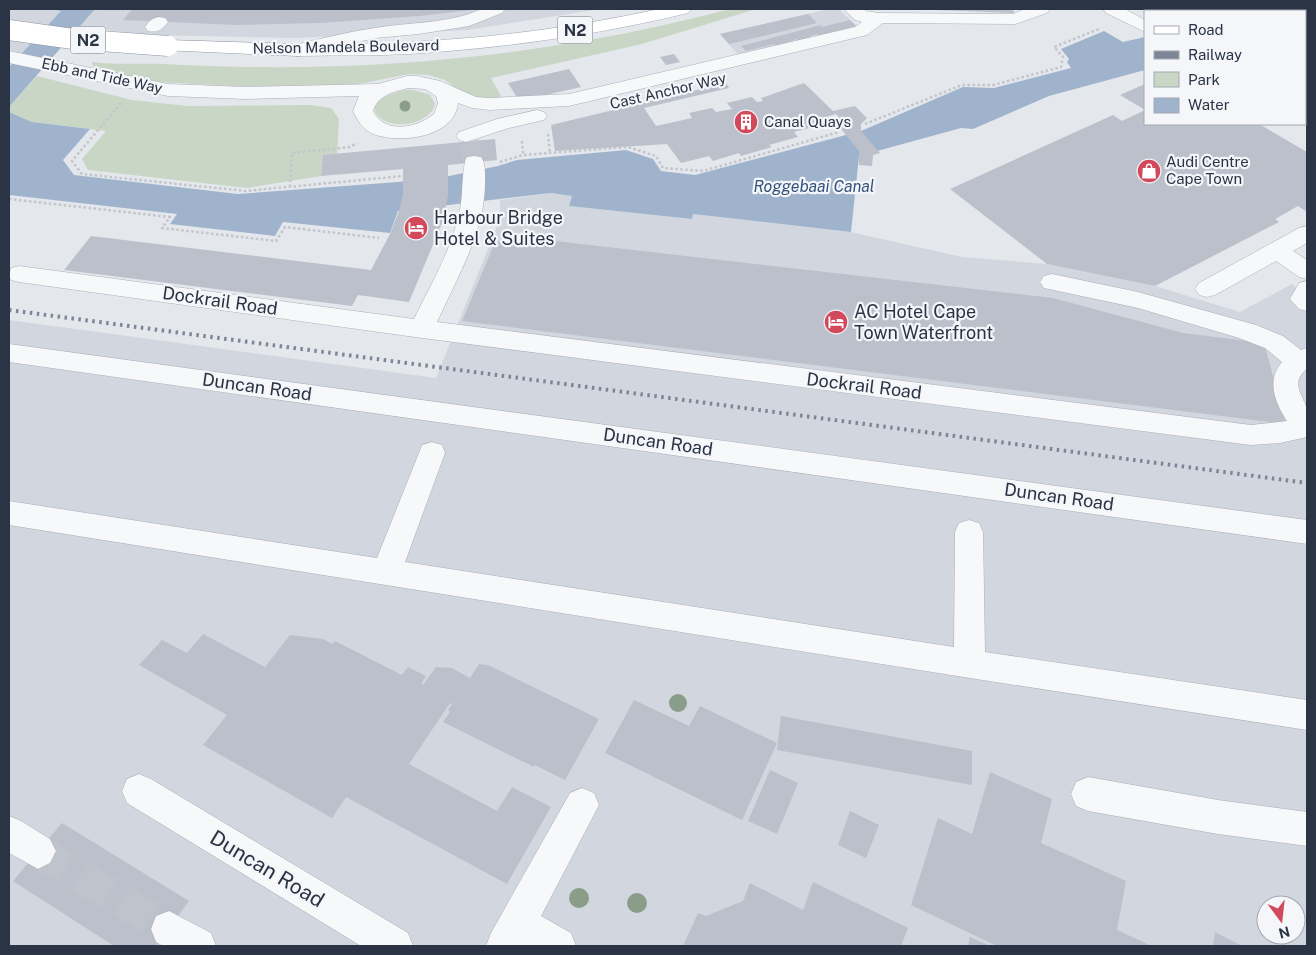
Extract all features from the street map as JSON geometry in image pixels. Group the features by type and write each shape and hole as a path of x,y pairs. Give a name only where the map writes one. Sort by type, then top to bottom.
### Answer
{"main road":[{"name":"Nelson Mandela Boulevard","path":"9,30 147,46 298,50 407,48 467,44 580,29 632,21 682,9"}],"street":[{"path":"298,50 375,33 456,24 469,21 496,9"},
{"path":"853,9 861,16 879,18 1015,19 1041,9"},
{"path":"1112,9 1144,26"},
{"path":"447,103 472,102 489,104 569,100 861,31 879,18"},
{"name":"Ebb and Tide Way","path":"10,57 136,85 168,90 202,92 379,90"},
{"name":"Cast Anchor Way","path":"476,154 504,122 583,111 798,61"},
{"name":"Cast Anchor Way","path":"379,90 392,85 414,82 434,86 447,103 487,117 537,116"},
{"path":"379,90 369,96 363,104 362,112 365,120 372,126 382,130 409,132 423,129 436,123 447,103"},
{"name":"Ebb and Tide Way","path":"285,92 335,97 362,112"},
{"path":"422,328 460,244 474,200 476,154 447,103"},
{"path":"423,129 444,130 476,154"},
{"path":"1207,289 1307,233"},
{"path":"1276,250 1307,271"},
{"name":"Dockrail Road","path":"19,274 1251,435 1280,433 1307,426 1293,411 1286,396 1285,383 1289,371 1303,359"},
{"path":"1052,282 1138,300 1247,331 1274,342 1303,359"},
{"path":"1307,289 1302,299 1307,303"},
{"name":"Duncan Road","path":"9,353 1307,532"},
{"path":"386,573 432,453"},
{"path":"9,513 1307,715"},
{"path":"969,532 970,664"},
{"name":"Duncan Road","path":"139,791 395,946"},
{"path":"1088,794 1218,817 1307,829"},
{"path":"558,946 511,935 582,805"},
{"path":"9,833 38,851"}],"path":[{"path":"106,9 132,9"},
{"path":"864,124 962,85 993,85 1062,67 1064,57 1054,47 1103,27"},
{"path":"136,85 72,161 82,174 245,191 403,176"},
{"path":"290,187 292,153 350,147 382,130"},
{"path":"476,154 523,155 628,147 656,156 664,168 703,171 839,132"},
{"path":"9,198 170,217 162,228 276,241 285,227 379,238"}],"shaded area":[{"path":"9,9 600,9 467,30 294,38 153,35 50,24 22,53 9,51"},
{"path":"829,9 839,9 860,29 740,57 720,34"},
{"path":"551,193 572,196 569,206 692,219 693,214 851,232 962,257 1047,264 1155,286 1240,312 1292,284 1307,297 1307,946 9,946 9,320 436,378 500,219 500,200"}],"green space":[{"path":"730,9 756,9 642,44 491,78 502,98 468,97 445,80 429,75 410,74 358,84 280,87 232,86 139,81 94,69 92,62 236,67 307,67 449,59 520,51 590,40"},
{"path":"37,76 132,100 188,106 311,105 331,108 339,119 337,154 323,155 321,176 247,188 88,170 82,159 106,131 32,122 9,112 9,107"},
{"path":"405,90 414,90 430,95 435,104 432,111 419,121 411,123 393,124 379,117 375,112 378,102 388,95"}],"water":[{"path":"51,9 95,9 9,107 9,67 61,11"},
{"name":"Roggebaai Canal","path":"1104,31 1123,42 1144,37 1144,70 1049,96 973,129 961,128 859,156 851,232 693,214 692,219 569,206 572,196 551,193 398,211 390,233 283,222 275,236 170,224 177,214 9,195 9,112 32,122 90,129 63,160 74,175 238,194 398,182 449,176 517,160 626,150 653,159 661,171 695,175 861,131 963,87 994,88 1071,68 1067,62 1069,59 1061,49"}],"building":[{"path":"132,9 472,10 320,23 238,25 123,20"},
{"path":"1013,9 1014,13 934,10"},
{"path":"808,14 817,23 729,44 720,34"},
{"path":"1306,18 1307,18 1306,62"},
{"path":"850,20 856,26 820,36 818,34 810,36 812,39 800,42 797,39 776,46 774,44 746,51 741,46 821,25 822,27"},
{"path":"674,54 680,62 666,65 660,57"},
{"path":"569,69 581,87 519,101 508,83"},
{"name":"Canal Quays","path":"726,83 729,88 644,108 656,126 692,118 689,113 712,108 716,112 732,109 727,103 752,97 757,102 763,101 761,98 804,83 833,111 855,106 867,118 861,124 861,131 880,153 873,155 872,166 859,165 859,151 838,125 845,124 836,114 816,120 821,125 794,132 798,137 769,145 772,147 741,156 739,153 713,161 709,156 681,163 667,144 555,151 551,125"},
{"path":"1144,84 1144,109 1120,95"},
{"name":"Audi Centre Cape Town","path":"1144,110 1144,125 1261,125 1307,152 1307,212 1298,206 1275,219 1279,222 1155,286 1047,264 950,189 1113,115 1122,121"},
{"name":"Harbour Bridge Hotel & Suites","path":"495,139 497,160 448,165 448,196 442,223 409,302 358,295 352,306 64,270 91,236 371,270 390,234 399,211 403,194 403,169 321,176 323,155"},
{"path":"546,240 1053,298 1183,333 1264,343 1286,424 462,321 495,242 543,247"},
{"path":"203,634 265,667 290,635 323,639 332,644 335,641 402,675 408,667 426,676 421,684 423,685 436,667 452,668 470,678 479,664 488,665 599,719 565,780 535,765 534,767 443,722 450,712 448,710 452,704 450,703 409,764 497,811 512,787 551,807 507,884 346,797 332,818 203,745 227,715 139,665 162,640 187,653"},
{"path":"634,700 689,726 700,706 777,743 742,820 605,753"},
{"path":"781,716 972,751 972,785 777,750"},
{"path":"770,770 798,783 777,834 748,821"},
{"path":"990,772 1052,799 1041,843 1126,881 1117,930 1152,946 997,946 911,905 938,818 972,834"},
{"path":"850,811 879,825 866,858 838,845"},
{"path":"62,823 189,901 156,946 114,946 13,881"},
{"path":"813,882 908,928 901,946 683,946 698,913 706,916 743,901 750,883 803,910"},
{"path":"1215,932 1242,946 1213,946"},
{"path":"970,937 990,946 968,946"}],"tunnel":[{"path":"469,142 474,162"},
{"path":"38,851 169,929"}],"railway":[{"path":"9,310 1307,483"}],"place":[{"name":"Canal Quays","path":"746,122"},
{"name":"Audi Centre Cape Town","path":"1149,171"},
{"name":"Harbour Bridge Hotel & Suites","path":"416,228"},
{"name":"AC Hotel Cape Town Waterfront","path":"836,322"}]}
